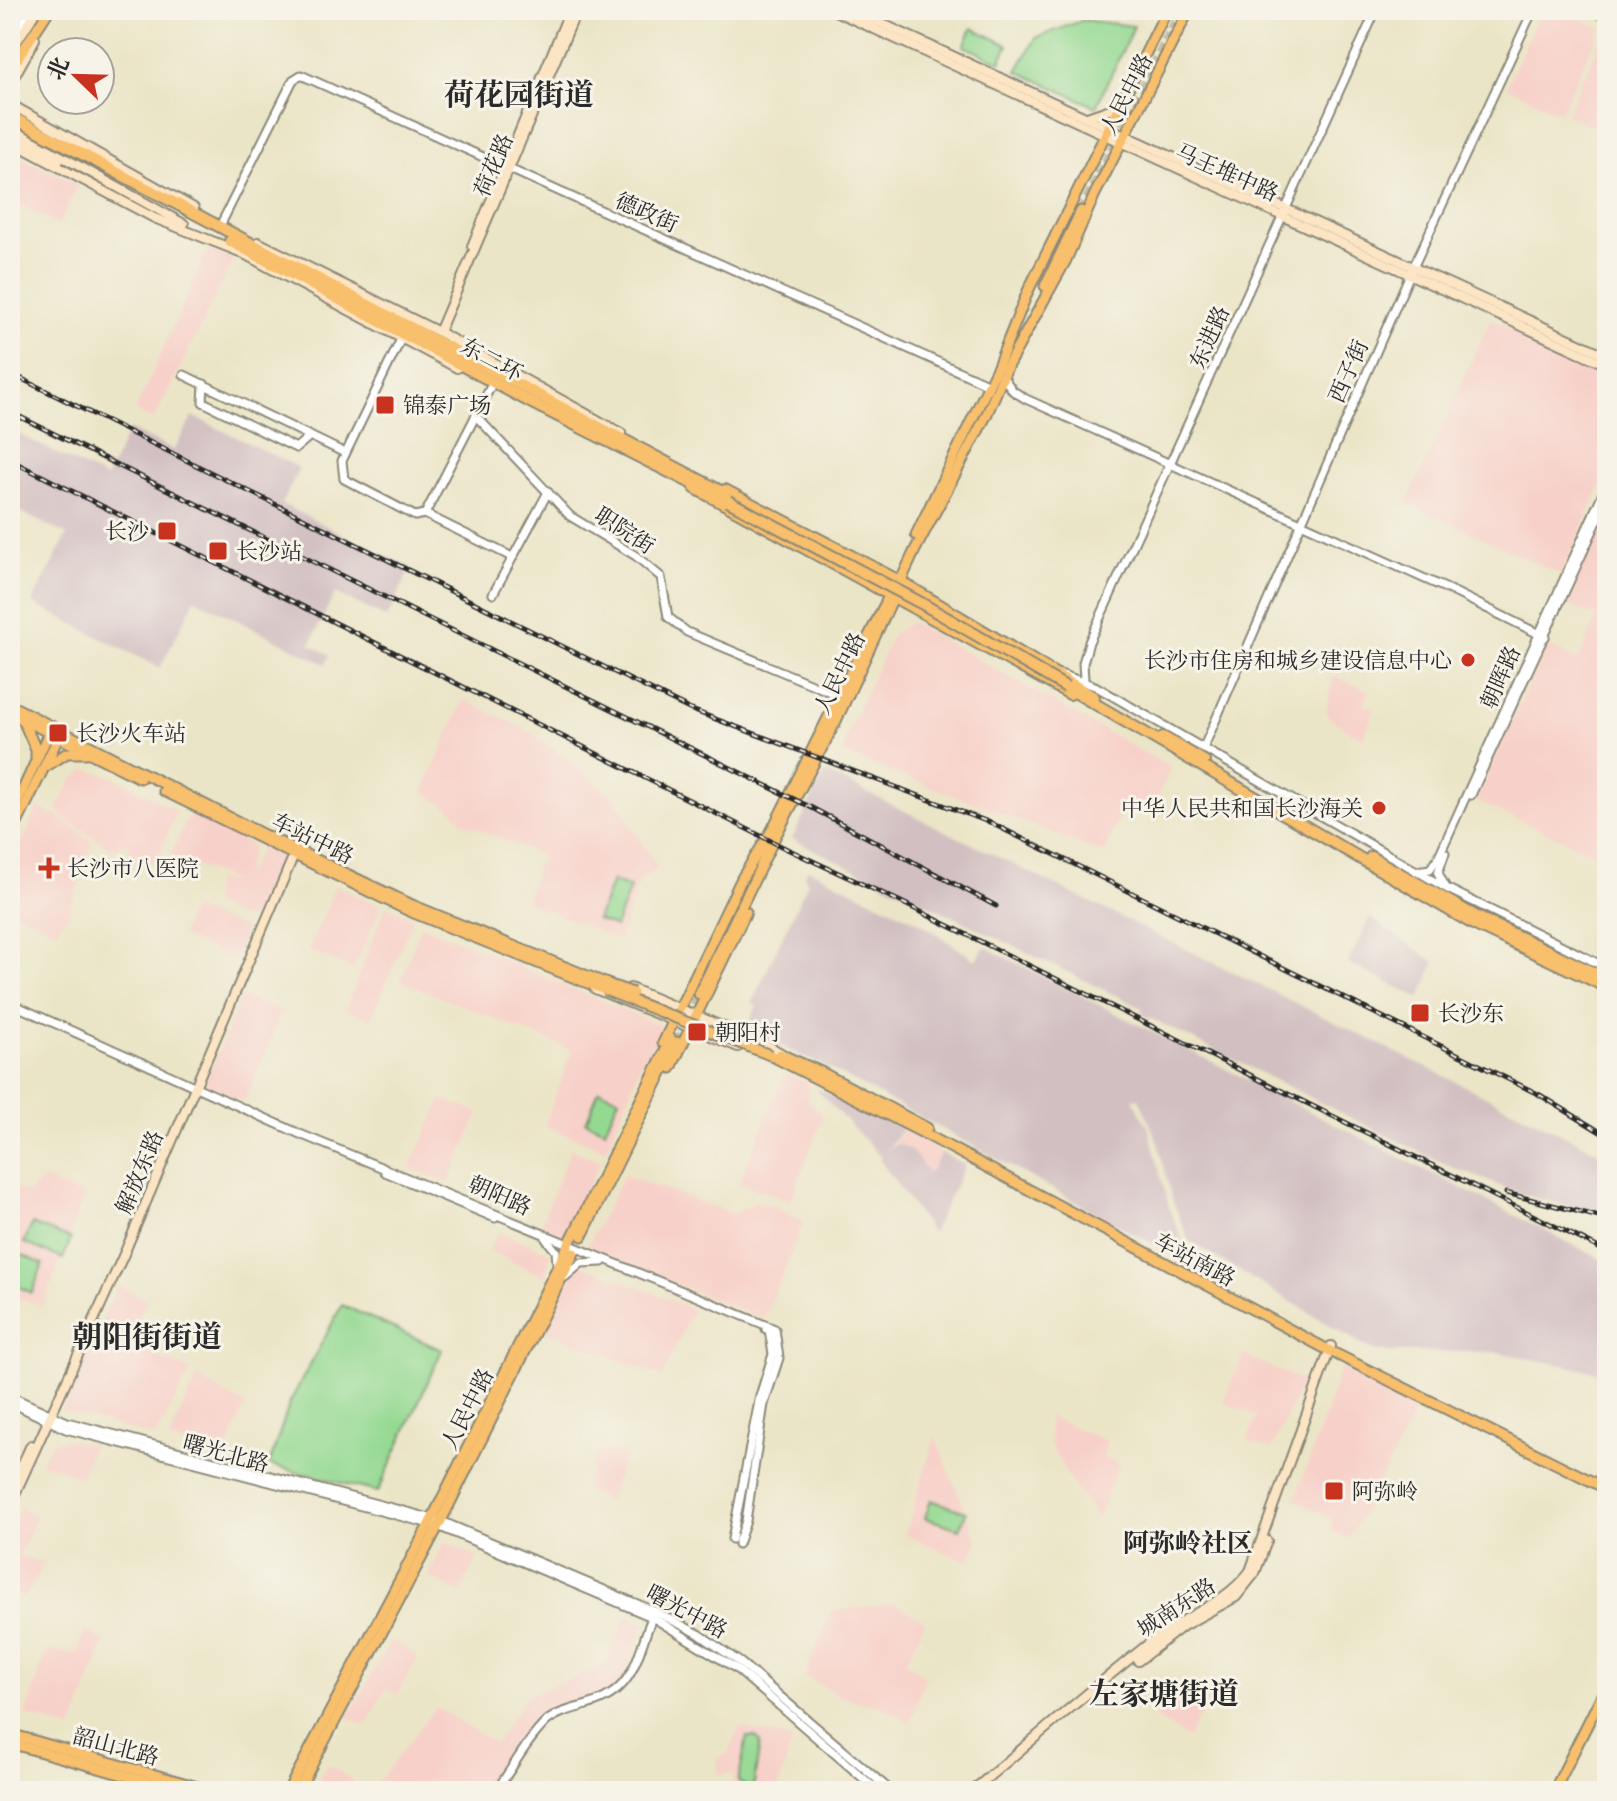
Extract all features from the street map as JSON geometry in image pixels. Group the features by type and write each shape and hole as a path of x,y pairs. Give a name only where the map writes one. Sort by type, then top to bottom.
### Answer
{"highway":[{"path":"10,116 244,244"},
{"path":"10,125 244,244"},
{"name":"东二环","path":"244,244 681,475 726,495"},
{"name":"东二环","path":"270,259 409,327 454,345 681,475"},
{"path":"681,475 713,500 1097,704 1477,917 1606,974"},
{"path":"726,495 900,581 1065,681 1097,704"},
{"path":"726,495 1065,681"}],"main road":[{"path":"10,70 37,10"},
{"path":"10,52 37,10"},
{"path":"10,59 51,10"},
{"path":"10,84 51,10"},
{"name":"荷花路","path":"508,168 570,10"},
{"name":"荷花路","path":"437,331 577,10"},
{"name":"马王堆中路","path":"833,10 1607,356"},
{"name":"马王堆中路","path":"852,10 1086,117 1107,133"},
{"name":"人民中路","path":"697,993 840,696 1003,377 1003,366 1028,291 1167,10"},
{"name":"人民中路","path":"900,581 989,385 1066,260 1105,175 1189,10"},
{"path":"1594,10 1607,16"},
{"path":"10,105 222,222 244,244 401,339 713,500"},
{"path":"1086,117 1101,116 1120,106"},
{"path":"10,125 173,220"},
{"path":"10,135 195,232 244,244 437,331 454,345 726,495"},
{"path":"10,141 154,218 173,220"},
{"path":"1092,165 1096,161 1102,164 1105,175"},
{"name":"人民中路","path":"1003,366 1078,210"},
{"name":"马王堆中路","path":"1413,271 1607,365"},
{"path":"409,327 422,324"},
{"name":"人民中路","path":"773,835 798,798 893,595"},
{"name":"车站中路","path":"10,705 90,753 409,911 771,1053"},
{"name":"车站中路","path":"10,713 55,732 292,853"},
{"path":"23,720 39,765"},
{"path":"10,838 12,823 55,732"},
{"path":"39,765 67,753 90,753"},
{"path":"607,1180 609,1159 672,1022 742,878 773,835"},
{"path":"607,1180 691,1030 760,882 773,835"},
{"name":"解放东路","path":"10,1505 292,853"},
{"path":"586,979 611,981 680,1007 787,1060"},
{"path":"586,979 607,996 691,1030 787,1060"},
{"name":"人民中路","path":"298,1791 558,1278 674,1040"},
{"name":"车站南路","path":"771,1053 1333,1350 1607,1487"},
{"name":"城南东路","path":"972,1791 1155,1639 1223,1600 1250,1571 1333,1350"},
{"name":"城南东路","path":"980,1791 1159,1644 1188,1624 1226,1605 1246,1586 1255,1573 1333,1350"},
{"name":"解放东路","path":"10,1491 46,1417"},
{"name":"人民中路","path":"288,1791 435,1522"},
{"path":"1554,1791 1607,1685"},
{"path":"1561,1791 1607,1699"},
{"name":"韶山北路","path":"10,1734 212,1791"},
{"name":"韶山北路","path":"10,1743 180,1791"}],"street":[{"path":"10,42 37,10"},
{"name":"东进路","path":"1084,680 1083,663 1089,642 1376,10"},
{"name":"西子街","path":"1203,749 1413,271 1533,10"},
{"name":"德政街","path":"222,222 293,80 298,75 304,76 989,385"},
{"path":"401,339 345,453 342,461 344,479 415,516 425,514 512,557"},
{"path":"184,375 345,453"},
{"path":"1003,377 1013,391 1026,399 1542,635"},
{"path":"204,384 203,402 296,448 310,436"},
{"path":"425,514 491,386"},
{"name":"职院街","path":"476,416 570,516 636,556 661,577 668,617 687,632 840,696"},
{"name":"朝晖路","path":"1446,888 1438,873 1443,858 1607,484"},
{"path":"493,594 548,492"},
{"name":"朝晖路","path":"1415,871 1430,869 1438,858 1607,500"},
{"path":"1065,681 1084,680 1415,871 1606,974"},
{"name":"朝阳路","path":"10,1005 300,1134 775,1329 779,1358 764,1404 746,1521 735,1542 760,1396 773,1354 769,1330 299,1137 192,1086"},
{"path":"546,1239 556,1251 558,1278 581,1263 602,1262"},
{"name":"曙光北路","path":"10,1399 46,1417 435,1522"},
{"name":"曙光中路","path":"435,1522 652,1617 737,1669 878,1791"},
{"name":"曙光中路","path":"435,1522 654,1611 699,1634 741,1663 891,1791"},
{"path":"496,1791 546,1722 559,1714 608,1700 620,1691 628,1681 652,1617"}],"shaded area":[{"path":"1541,10 1558,10 1601,28 1560,113 1506,87"},
{"path":"1604,34 1607,35 1607,132 1566,115"},
{"path":"10,152 78,184 59,224 10,201"},
{"path":"210,245 234,258 154,420 135,411"},
{"path":"1490,320 1496,320 1607,374 1607,472 1561,575 1407,503"},
{"name":"长沙站","path":"193,416 299,468 282,504 411,568 387,618 335,593 310,644 330,655 325,664 195,599 160,668 32,603 67,535 10,507 10,430 106,478 129,429 174,450"},
{"path":"1607,514 1607,859 1475,801 1543,652 1551,647 1578,660 1597,617 1564,603"},
{"path":"911,622 1171,768 1150,813 1125,803 1104,853 842,753 848,731 893,634"},
{"path":"1334,676 1369,691 1364,704 1375,709 1363,739 1332,720 1326,712"},
{"path":"464,699 532,733 613,796 658,869 641,879 619,940 525,901 541,855 464,823 451,809 423,792"},
{"path":"86,769 121,780 177,811 155,864 127,849 129,841 112,849 63,817 57,809 71,781"},
{"path":"825,772 1607,1156 1607,1216 1521,1194 1444,1164 1142,1014 1142,1008 792,839"},
{"name":"长沙市八医院","path":"37,808 58,816 93,842 68,914 56,931 10,910 10,870"},
{"path":"195,814 253,846 243,880 264,843 281,858 251,919 236,917 212,903 215,879 236,882 171,855 186,820"},
{"path":"808,869 921,923 975,960 985,947 1607,1262 1607,1374 1497,1352 1375,1352 1188,1240 1171,1196 1158,1143 1139,1098 1133,1099 1148,1126 1170,1211 1183,1241 1181,1259 837,1072 746,1030 757,1006 752,1002 808,882 804,876"},
{"path":"335,886 381,906 353,970 309,950"},
{"path":"386,905 413,918 371,1019 345,1010"},
{"path":"192,909 246,929 234,959 180,936"},
{"path":"1370,918 1435,962 1420,998 1347,963"},
{"path":"421,925 664,1027 641,1064 607,1150 544,1126 572,1050 401,981"},
{"path":"241,996 282,1011 245,1101 205,1084"},
{"path":"785,1073 809,1083 808,1101 823,1116 791,1201 739,1183"},
{"path":"814,1087 903,1127 887,1151 897,1143 910,1149 929,1173 942,1153 965,1165 932,1233 879,1159 881,1157"},
{"path":"442,1099 479,1113 448,1184 410,1168"},
{"path":"903,1127 942,1153 929,1174 910,1149 895,1142"},
{"path":"570,1149 601,1161 565,1235 541,1224"},
{"path":"624,1175 733,1214 758,1201 804,1221 764,1320 587,1246"},
{"path":"43,1179 84,1196 43,1306 16,1297 12,1313 10,1187 29,1193"},
{"path":"498,1232 551,1253 545,1277 489,1251"},
{"path":"577,1263 693,1309 662,1377 544,1330"},
{"path":"118,1285 147,1300 118,1360 131,1346 191,1370 155,1437 61,1410"},
{"path":"1243,1355 1302,1381 1272,1449 1247,1441 1257,1416 1223,1402"},
{"path":"1341,1368 1418,1407 1349,1539 1330,1531 1333,1519 1295,1500"},
{"path":"197,1377 246,1405 224,1455 168,1440"},
{"path":"1048,1416 1107,1441 1103,1457 1119,1464 1098,1517 1073,1485 1050,1445"},
{"path":"935,1436 978,1541 968,1561 905,1535"},
{"path":"66,1439 93,1445 81,1477 41,1463 51,1443"},
{"path":"598,1452 626,1453 608,1501 584,1489"},
{"path":"21,1506 37,1517 19,1556 44,1563 26,1597 10,1591 10,1533"},
{"path":"445,1542 478,1557 460,1592 427,1577"},
{"path":"894,1604 925,1621 906,1662 925,1677 910,1724 888,1709 840,1696 805,1676 831,1611"},
{"path":"627,1617 645,1624 624,1678 612,1692 555,1707 541,1718 488,1791 371,1791 436,1707 495,1744 527,1695 603,1667"},
{"path":"85,1629 105,1641 72,1730 25,1715 47,1650 77,1654"},
{"path":"392,1639 418,1659 397,1695 386,1688 366,1726 347,1717"},
{"path":"1171,1682 1210,1696 1188,1739 1156,1718"},
{"path":"739,1727 792,1739 778,1791 733,1791 733,1774 718,1775 717,1758 728,1754"},
{"path":"327,1764 355,1782 350,1791 311,1791"}],"green space":[{"path":"1083,20 1134,26 1096,107 1017,71 1036,38"},
{"path":"972,28 1008,45 1000,62 964,46"},
{"path":"612,881 630,888 615,927 597,920"},
{"path":"599,1090 619,1098 605,1130 586,1122"},
{"path":"32,1224 71,1239 63,1259 24,1243"},
{"path":"10,1250 43,1264 32,1293 10,1283"},
{"path":"342,1305 442,1350 378,1492 269,1465 290,1402"},
{"path":"931,1500 966,1512 960,1529 925,1518"},
{"path":"747,1737 756,1737 760,1742 754,1784 749,1788 738,1782"}],"tunnel":[{"path":"1081,211 1181,10"},
{"path":"677,1042 699,994"}],"railway":[{"path":"10,373 689,709 991,823 1540,1095 1607,1136"},
{"path":"10,412 812,808 996,906"},
{"path":"10,460 787,849 899,901 1607,1252"},
{"path":"1506,1193 1607,1219"}],"place":[{"name":"锦泰广场","path":"385,405"},
{"name":"长沙","path":"167,531"},
{"name":"长沙站","path":"218,551"},
{"name":"长沙市住房和城乡建设信息中心","path":"1468,660"},
{"name":"长沙火车站","path":"58,733"},
{"name":"中华人民共和国长沙海关","path":"1379,808"},
{"name":"长沙市八医院","path":"49,868"},
{"name":"长沙东","path":"1420,1013"},
{"name":"朝阳村","path":"697,1032"},
{"name":"阿弥岭","path":"1334,1491"}],"district":[{"name":"荷花园街道","path":"519,95"},
{"name":"朝阳街街道","path":"147,1337"},
{"name":"阿弥岭社区","path":"1188,1543"},
{"name":"左家塘街道","path":"1164,1694"}]}
